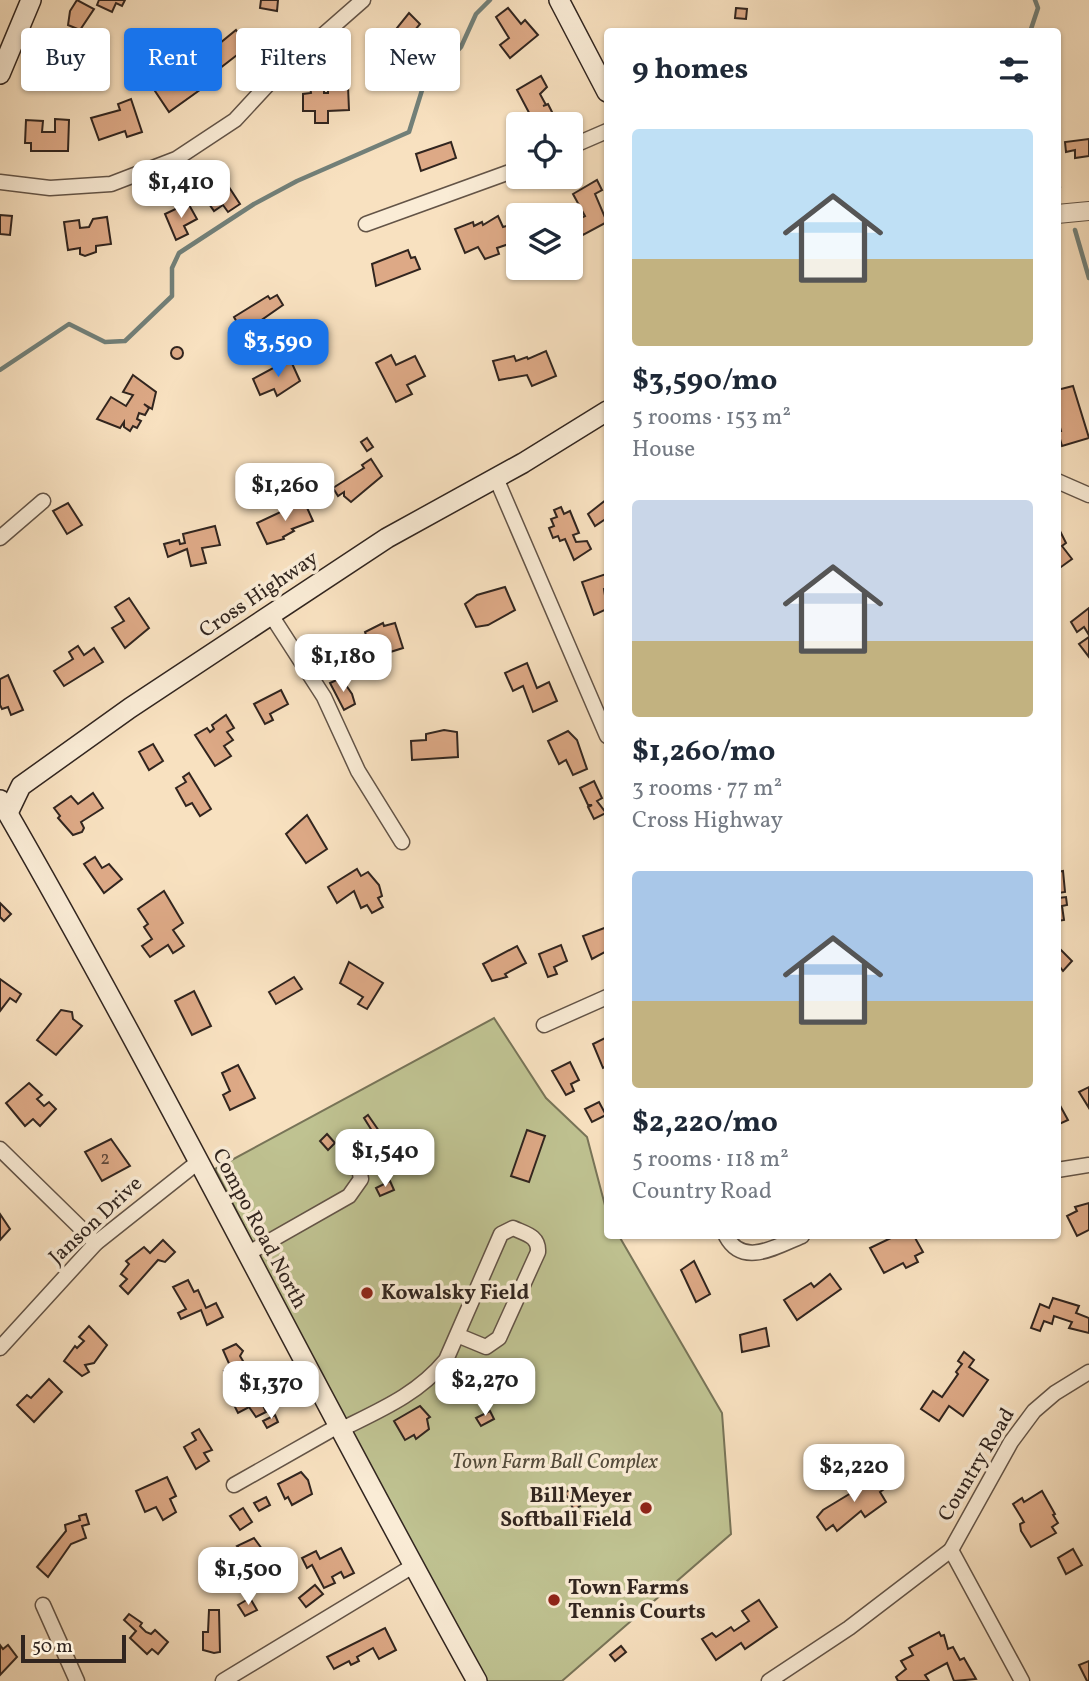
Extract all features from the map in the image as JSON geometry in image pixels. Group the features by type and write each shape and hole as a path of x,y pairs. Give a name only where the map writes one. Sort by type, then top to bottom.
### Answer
{"main road":[{"path":"0,74 31,0"},
{"path":"559,0 604,86"},
{"name":"Cross Highway","path":"3,813 21,786 130,708 387,538 496,478 604,413"},
{"name":"Compo Road North","path":"3,813 90,956 339,1428 477,1681"}],"street":[{"path":"0,182 50,188 111,184 176,159 235,120 273,79 363,0"},
{"path":"583,141 604,132"},
{"path":"366,223 506,173"},
{"path":"1061,214 1089,211"},
{"path":"496,478 604,729"},
{"path":"1061,483 1089,495"},
{"path":"0,538 43,501"},
{"path":"271,615 324,697 358,771 402,842"},
{"path":"544,1025 604,998"},
{"path":"0,1149 96,1243"},
{"name":"Janson Drive","path":"0,1348 96,1243 198,1161"},
{"path":"247,1254 349,1196 361,1179 358,1163"},
{"path":"1061,1169 1089,1165"},
{"path":"234,1485 339,1428 417,1390 446,1360 501,1234 513,1228 534,1237 538,1244 537,1252 499,1338 486,1347 457,1335"},
{"path":"728,1239 737,1250 749,1254 793,1239"},
{"name":"Country Road","path":"769,1681 849,1628 951,1550 1011,1442 1034,1411 1055,1392 1089,1372"},
{"path":"951,1550 1023,1681"},
{"path":"223,1681 413,1566"},
{"path":"43,1605 77,1681"}],"green space":[{"name":"Town Farm Ball Complex","path":"494,1018 546,1098 587,1137 604,1202 604,1239 621,1239 722,1413 731,1534 562,1681 484,1681 409,1547 215,1169"}],"building":[{"path":"77,0 94,9 81,28 68,25 70,11"},
{"path":"99,0 125,0 122,6 116,3 112,12 97,5"},
{"path":"261,0 278,0 277,11 260,8"},
{"path":"508,8 521,24 525,20 538,35 510,58 500,45 509,38 496,17"},
{"path":"736,8 747,9 746,19 735,18"},
{"path":"409,13 420,24 417,28 397,28"},
{"path":"236,30 236,56 222,67 222,41"},
{"path":"541,76 547,87 540,94 552,112 529,112 517,90"},
{"path":"155,91 198,91 169,112"},
{"path":"348,91 349,110 328,111 328,123 315,123 315,111 303,111 303,94"},
{"path":"131,99 142,132 127,137 125,131 99,140 91,118 120,110 118,104"},
{"path":"55,119 69,120 68,151 31,151 31,143 25,143 26,120 43,121 42,132 55,132"},
{"path":"1089,139 1089,156 1075,158 1075,150 1066,152 1065,142"},
{"path":"451,142 456,158 421,171 416,154"},
{"path":"597,180 602,190 595,194 604,215 604,224 583,235 583,203 578,203 573,194"},
{"path":"225,181 240,204 228,212 223,205 214,211 203,195"},
{"path":"188,203 197,219 184,226 188,234 176,240 165,214"},
{"path":"0,215 12,216 10,235 0,234"},
{"path":"498,216 503,227 506,226 506,245 497,248 499,254 485,259 478,247 465,253 455,229 473,222 474,226 482,222 483,225"},
{"path":"107,217 111,244 96,246 96,252 85,256 80,254 80,248 68,250 64,222 79,220 80,228 89,227 93,219"},
{"path":"408,250 411,258 415,257 420,269 376,286 372,264"},
{"path":"277,295 283,305 243,333 234,317 268,296 270,299"},
{"path":"177,347 183,353 177,359 171,353"},
{"path":"546,351 556,376 532,386 527,375 499,380 493,361 514,356 516,361 527,357 528,359"},
{"path":"391,355 396,365 415,356 425,376 407,385 412,394 396,402 376,363"},
{"path":"290,359 300,381 277,396 274,389 260,395 253,379"},
{"path":"133,375 156,392 152,409 144,404 149,408 145,415 139,413 137,419 141,421 137,428 133,426 130,431 124,427 124,422 120,428 97,419 111,397 126,406 133,395 123,392"},
{"path":"1073,386 1089,438 1062,446 1061,442 1061,389"},
{"path":"367,438 373,447 367,451 361,442"},
{"path":"371,459 382,476 351,502 344,496 344,492 338,496 333,488 364,468 362,465"},
{"path":"304,501 313,521 292,529 294,531 283,537 284,539 267,544 257,523"},
{"path":"604,501 604,520 595,526 588,514"},
{"path":"68,503 82,525 67,534 53,511"},
{"path":"561,507 564,514 570,511 579,533 573,535 576,542 587,541 591,549 574,560 565,539 560,541 558,536 553,538 549,528 554,526 551,519 557,517 554,510"},
{"path":"215,526 220,545 202,548 206,563 191,566 187,549 168,557 164,544 179,540 180,544 185,543 183,534"},
{"path":"1061,533 1066,543 1062,546 1072,559 1061,567"},
{"path":"604,575 604,610 594,615 582,582"},
{"path":"505,587 515,610 488,625 476,627 465,604 477,595"},
{"path":"129,598 149,628 125,648 112,628 124,621 115,607"},
{"path":"1089,608 1089,635 1084,627 1077,632 1071,622"},
{"path":"383,623 384,626 395,623 403,648 368,659 371,667 355,671 347,641 366,635 365,632"},
{"path":"1089,637 1089,657 1079,644"},
{"path":"78,646 84,655 94,648 103,662 64,686 54,671 73,659 69,652"},
{"path":"527,663 537,688 549,682 557,701 533,712 523,686 513,691 505,673"},
{"path":"8,675 23,710 11,715 8,707 2,709 0,705 0,679"},
{"path":"341,678 355,704 344,710 330,683"},
{"path":"281,690 288,704 270,714 273,720 265,724 254,704"},
{"path":"226,715 234,728 227,732 233,740 224,746 231,756 215,766 195,735 207,728 210,732 214,729 212,725"},
{"path":"444,730 457,732 458,757 412,760 411,741 426,740 426,734"},
{"path":"568,731 577,740 587,769 573,775 566,760 559,764 548,741"},
{"path":"153,744 163,761 149,770 139,752"},
{"path":"189,773 211,809 200,816 192,803 186,806 176,788 186,782 183,777"},
{"path":"594,781 602,798 597,801 604,814 594,819 588,807 592,805 588,805 580,788"},
{"path":"93,793 103,808 81,822 84,828 82,832 73,835 58,818 60,816 54,808 71,796 78,804"},
{"path":"307,815 327,849 306,863 286,834"},
{"path":"95,857 102,868 109,864 122,879 104,893 84,864"},
{"path":"357,869 361,876 368,872 379,885 382,896 378,898 383,907 372,913 367,905 361,908 354,891 337,903 328,887"},
{"path":"1061,871 1065,892 1061,893"},
{"path":"164,891 183,923 173,930 184,946 173,953 168,945 150,957 142,946 152,939 144,927 148,924 138,909"},
{"path":"1066,897 1067,905 1062,906 1064,920 1061,920 1061,898"},
{"path":"0,903 11,914 4,921 0,917"},
{"path":"604,928 604,953 592,959 583,936"},
{"path":"561,945 567,961 554,967 557,974 548,977 539,954"},
{"path":"517,946 526,963 505,974 507,977 492,981 483,964"},
{"path":"1061,950 1072,961 1063,971 1061,968"},
{"path":"349,962 383,983 367,1009 358,1004 363,997 340,983"},
{"path":"294,977 302,989 276,1004 269,992"},
{"path":"0,979 21,994 16,1002 10,998 0,1011"},
{"path":"194,991 211,1026 192,1035 175,1001"},
{"path":"61,1010 72,1012 73,1019 82,1026 56,1055 37,1040"},
{"path":"604,1038 603,1068 593,1044"},
{"path":"570,1062 579,1080 571,1084 574,1091 566,1095 552,1071"},
{"path":"238,1065 255,1098 230,1110 223,1095 230,1091 222,1073"},
{"path":"29,1083 42,1095 37,1099 44,1106 49,1102 56,1109 40,1126 33,1119 25,1126 6,1103"},
{"path":"1089,1087 1089,1108 1079,1092"},
{"path":"599,1102 604,1116 592,1122 585,1109"},
{"path":"1061,1107 1068,1120 1061,1123"},
{"path":"368,1115 379,1131 374,1134 364,1118"},
{"path":"527,1130 545,1136 529,1182 511,1176"},
{"path":"327,1134 335,1143 328,1150 320,1141"},
{"path":"111,1139 130,1166 102,1181 85,1152"},
{"path":"390,1181 394,1190 380,1196 376,1188"},
{"path":"1089,1203 1089,1230 1077,1236 1067,1216 1077,1211 1075,1207"},
{"path":"0,1214 10,1229 0,1240"},
{"path":"889,1239 916,1239 923,1252 915,1256 918,1262 906,1268 903,1263 884,1273 870,1248"},
{"path":"163,1240 175,1252 165,1262 158,1260 128,1294 120,1286 127,1279 121,1274 129,1264 126,1261 144,1247 150,1253"},
{"path":"694,1261 710,1294 696,1302 681,1270"},
{"path":"830,1274 841,1289 797,1320 784,1300 811,1283 814,1287"},
{"path":"188,1280 194,1292 198,1290 206,1308 216,1303 223,1317 207,1325 201,1310 181,1319 178,1313 186,1309 173,1287"},
{"path":"1053,1298 1079,1306 1076,1313 1089,1318 1089,1333 1069,1328 1072,1322 1054,1316 1052,1324 1044,1321 1040,1331 1031,1328 1040,1304 1049,1308"},
{"path":"89,1326 107,1345 94,1363 85,1365 89,1372 82,1376 64,1361 75,1346 77,1348 84,1341 79,1337"},
{"path":"766,1328 769,1346 742,1352 740,1335"},
{"path":"236,1344 243,1351 240,1356 249,1371 229,1381 224,1371 231,1368 223,1350"},
{"path":"964,1352 974,1360 969,1367 988,1380 963,1416 949,1406 939,1421 921,1409 933,1391 942,1397 958,1374 956,1372 962,1364 958,1361"},
{"path":"49,1379 62,1392 34,1422 17,1405 27,1395 31,1398"},
{"path":"254,1386 266,1412 256,1417 249,1407 238,1413 231,1399"},
{"path":"420,1406 430,1417 427,1419 429,1429 416,1439 414,1435 405,1440 394,1421"},
{"path":"490,1411 494,1419 481,1426 476,1418"},
{"path":"275,1415 278,1422 267,1428 263,1421"},
{"path":"199,1429 212,1450 204,1453 209,1461 196,1469 184,1447 196,1440 192,1433"},
{"path":"301,1472 308,1480 312,1494 292,1505 288,1497 285,1499 278,1484"},
{"path":"879,1475 887,1487 880,1492 886,1502 865,1517 861,1511 837,1531 833,1525 826,1530 817,1517 823,1510 851,1493 848,1489 863,1479 866,1483"},
{"path":"167,1477 176,1496 170,1499 176,1512 163,1520 156,1507 145,1512 136,1491"},
{"path":"569,1490 580,1506 574,1510 565,1493"},
{"path":"1042,1491 1058,1523 1052,1527 1056,1533 1031,1547 1021,1531 1020,1524 1024,1522 1013,1504 1022,1498 1024,1502"},
{"path":"266,1497 270,1505 259,1511 254,1503"},
{"path":"243,1508 252,1522 240,1530 230,1516"},
{"path":"86,1514 89,1524 82,1526 86,1538 71,1544 48,1577 37,1567 66,1531 65,1525 80,1520 79,1516"},
{"path":"254,1538 268,1557 256,1566 237,1546"},
{"path":"341,1548 354,1573 344,1578 341,1572 332,1577 335,1583 324,1588 312,1565 307,1568 302,1558 316,1551 320,1559"},
{"path":"1073,1549 1082,1565 1066,1574 1058,1558"},
{"path":"315,1585 323,1594 306,1607 299,1598"},
{"path":"250,1598 257,1610 245,1616 238,1605"},
{"path":"759,1600 777,1627 745,1649 741,1643 716,1660 702,1639 712,1633 716,1637 731,1627 734,1631 749,1621 742,1611"},
{"path":"209,1610 219,1610 220,1652 203,1650 203,1632 208,1632"},
{"path":"129,1614 142,1623 140,1626 146,1632 151,1634 155,1630 168,1642 158,1654 152,1649 147,1654 130,1638 136,1631 124,1620"},
{"path":"385,1628 396,1650 379,1659 373,1648 357,1657 359,1661 351,1665 349,1661 334,1669 327,1657"},
{"path":"939,1632 941,1636 944,1635 948,1649 953,1647 960,1660 964,1658 976,1679 954,1681 947,1663 925,1675 929,1681 898,1681 896,1677 906,1669 901,1661 913,1655 909,1648"},
{"path":"0,1645 3,1649 8,1645 17,1657 0,1675"},
{"path":"621,1646 626,1652 615,1661 610,1655"},
{"path":"1089,1661 1089,1681 1087,1681 1079,1665"}],"waterway":[{"path":"0,370 69,324 105,342 125,341 172,296 172,268 179,253 254,204 297,181 409,132 423,87 461,47 476,14 490,0"},
{"path":"1031,28 1038,8 1035,0"},
{"path":"1075,230 1089,278"}],"place":[{"name":"Kowalsky Field","path":"367,1293"},
{"name":"Bill Meyer Softball Field","path":"646,1508"},
{"name":"Town Farms Tennis Courts","path":"554,1600"}]}
